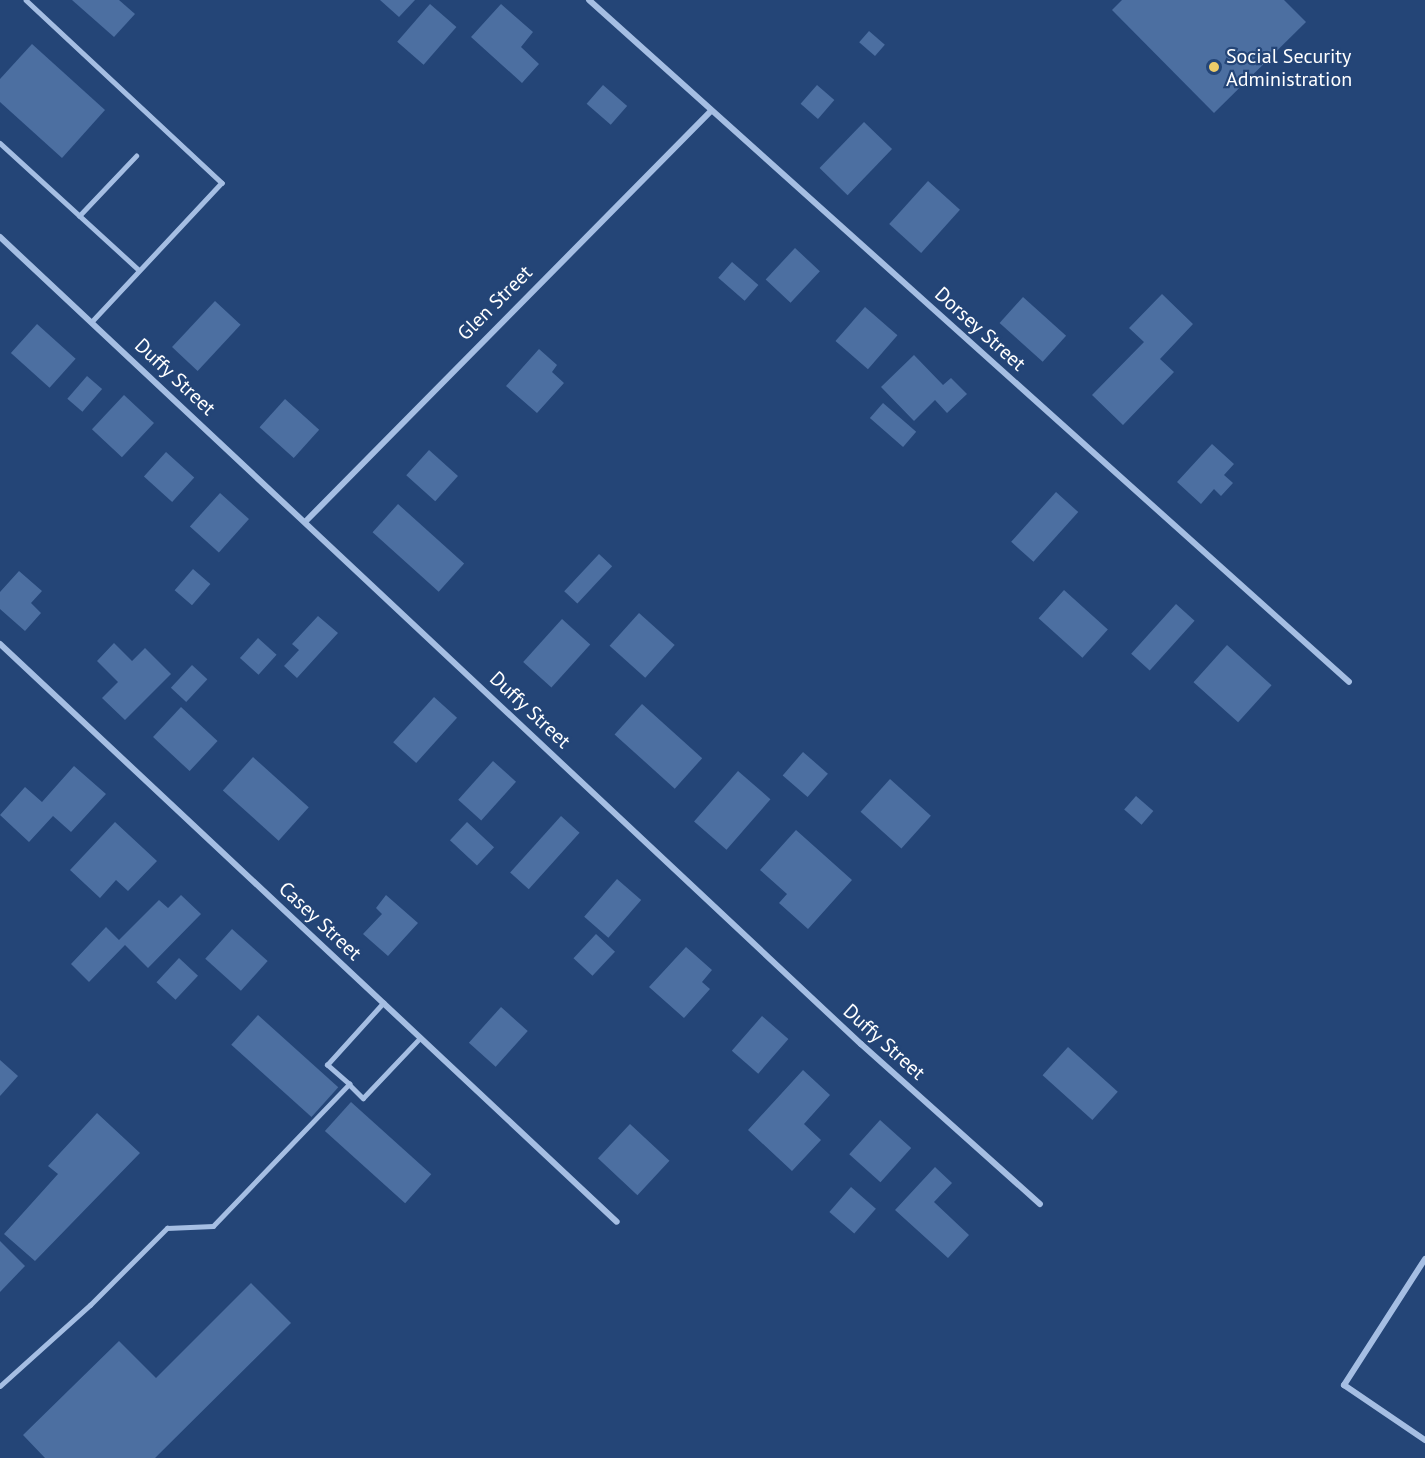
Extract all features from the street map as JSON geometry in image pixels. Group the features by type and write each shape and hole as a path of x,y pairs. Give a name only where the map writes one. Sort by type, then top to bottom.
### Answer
{"street":[{"name":"Dorsey Street","path":"589,0 1349,682"},
{"name":"Glen Street","path":"306,521 711,111"},
{"name":"Duffy Street","path":"0,237 306,521 861,1044 1040,1204"},
{"name":"Casey Street","path":"0,644 617,1222"},
{"path":"1425,1259 1344,1384 1425,1440"}],"lane":[{"path":"26,0 222,183 92,322"},
{"path":"0,143 139,270"},
{"path":"80,216 136,156"},
{"path":"383,1003 327,1065 363,1098 420,1038"},
{"path":"0,1386 90,1305 167,1228 213,1226 349,1084"}],"building":[{"path":"72,0 119,0 135,14 114,37"},
{"path":"380,0 415,0 399,17"},
{"name":"Social Security Administration","path":"1122,0 1284,0 1306,22 1214,113 1112,10"},
{"path":"430,4 456,27 424,65 397,42"},
{"path":"501,4 533,32 521,47 539,64 522,83 471,37"},
{"path":"869,31 885,45 875,56 859,42"},
{"path":"32,44 105,110 62,158 0,102 0,79"},
{"path":"603,85 627,106 611,125 587,104"},
{"path":"817,85 834,100 818,119 801,104"},
{"path":"864,122 892,149 848,195 820,168"},
{"path":"928,181 960,210 921,253 889,224"},
{"path":"795,248 820,271 791,303 766,279"},
{"path":"732,262 758,285 745,301 718,278"},
{"path":"1162,294 1193,324 1160,359 1174,372 1123,425 1092,395 1144,342 1129,328"},
{"path":"1023,297 1066,336 1043,362 1000,323"},
{"path":"215,301 241,325 198,371 172,347"},
{"path":"865,307 897,335 868,369 835,341"},
{"path":"37,324 76,359 50,388 11,353"},
{"path":"539,349 557,365 552,372 564,383 537,413 506,386"},
{"path":"914,355 943,385 951,378 967,394 947,413 935,400 914,421 881,387"},
{"path":"87,376 102,389 82,412 67,399"},
{"path":"124,395 154,423 122,457 92,429"},
{"path":"285,399 319,430 294,458 260,427"},
{"path":"883,403 916,432 903,447 870,418"},
{"path":"1212,444 1234,464 1224,475 1233,483 1221,496 1214,489 1201,504 1177,482"},
{"path":"429,450 458,476 435,501 406,475"},
{"path":"166,452 194,477 172,502 144,477"},
{"path":"1056,492 1078,512 1033,562 1011,542"},
{"path":"220,493 249,519 219,553 190,526"},
{"path":"398,504 464,564 439,592 373,532"},
{"path":"599,554 612,566 577,604 564,591"},
{"path":"193,569 210,584 192,605 175,590"},
{"path":"19,571 42,591 31,603 41,613 25,631 0,609 0,592"},
{"path":"1064,590 1108,629 1082,658 1039,618"},
{"path":"1176,604 1195,621 1150,671 1131,654"},
{"path":"639,613 675,645 645,678 610,646"},
{"path":"318,616 338,633 297,678 284,666 299,650 292,644"},
{"path":"562,619 590,644 551,688 523,662"},
{"path":"258,638 277,655 259,675 240,658"},
{"path":"114,643 132,661 145,648 171,674 125,720 102,698 118,682 97,661"},
{"path":"1227,645 1272,685 1238,722 1194,682"},
{"path":"192,665 207,679 186,702 171,688"},
{"path":"434,697 457,718 416,763 393,742"},
{"path":"642,704 702,758 675,789 615,734"},
{"path":"181,707 218,741 190,771 153,737"},
{"path":"803,752 828,774 808,797 783,775"},
{"path":"253,757 309,807 279,841 223,790"},
{"path":"493,761 516,782 481,820 458,800"},
{"path":"74,766 106,794 71,832 53,816 29,842 0,815 25,787 42,802"},
{"path":"738,771 770,799 726,850 694,822"},
{"path":"890,779 931,816 901,849 861,812"},
{"path":"1136,796 1153,811 1142,825 1124,810"},
{"path":"561,816 580,833 529,889 510,872"},
{"path":"115,822 157,861 128,891 116,880 100,898 70,870"},
{"path":"467,822 494,847 477,866 450,840"},
{"path":"796,830 852,880 808,929 779,903 787,894 760,870"},
{"path":"617,879 641,900 608,938 584,917"},
{"path":"181,895 201,914 148,968 125,945 89,982 71,964 106,927 119,940 159,900 168,908"},
{"path":"386,895 418,923 388,956 363,934 382,914 376,908"},
{"path":"232,929 268,961 241,991 205,959"},
{"path":"596,934 615,952 593,976 573,958"},
{"path":"686,947 712,970 702,982 710,989 684,1018 649,987"},
{"path":"179,958 198,976 176,1000 156,982"},
{"path":"501,1007 528,1031 496,1067 469,1043"},
{"path":"258,1015 338,1087 311,1117 231,1045"},
{"path":"762,1016 788,1039 758,1074 732,1051"},
{"path":"1068,1047 1118,1092 1092,1120 1043,1075"},
{"path":"0,1060 18,1076 0,1096"},
{"path":"803,1070 830,1095 804,1124 821,1140 792,1171 748,1130"},
{"path":"351,1102 431,1174 405,1203 325,1131"},
{"path":"97,1113 140,1153 35,1261 4,1234 58,1174 48,1166"},
{"path":"880,1120 911,1148 880,1182 849,1154"},
{"path":"630,1124 669,1161 637,1195 598,1158"},
{"path":"935,1167 952,1183 934,1202 969,1235 948,1258 895,1210"},
{"path":"851,1187 876,1209 854,1234 829,1212"},
{"path":"0,1241 25,1266 0,1292"},
{"path":"251,1283 291,1323 155,1458 45,1458 23,1435 119,1341 156,1378"}],"place":[{"name":"Social Security Administration","path":"1214,67"}]}
